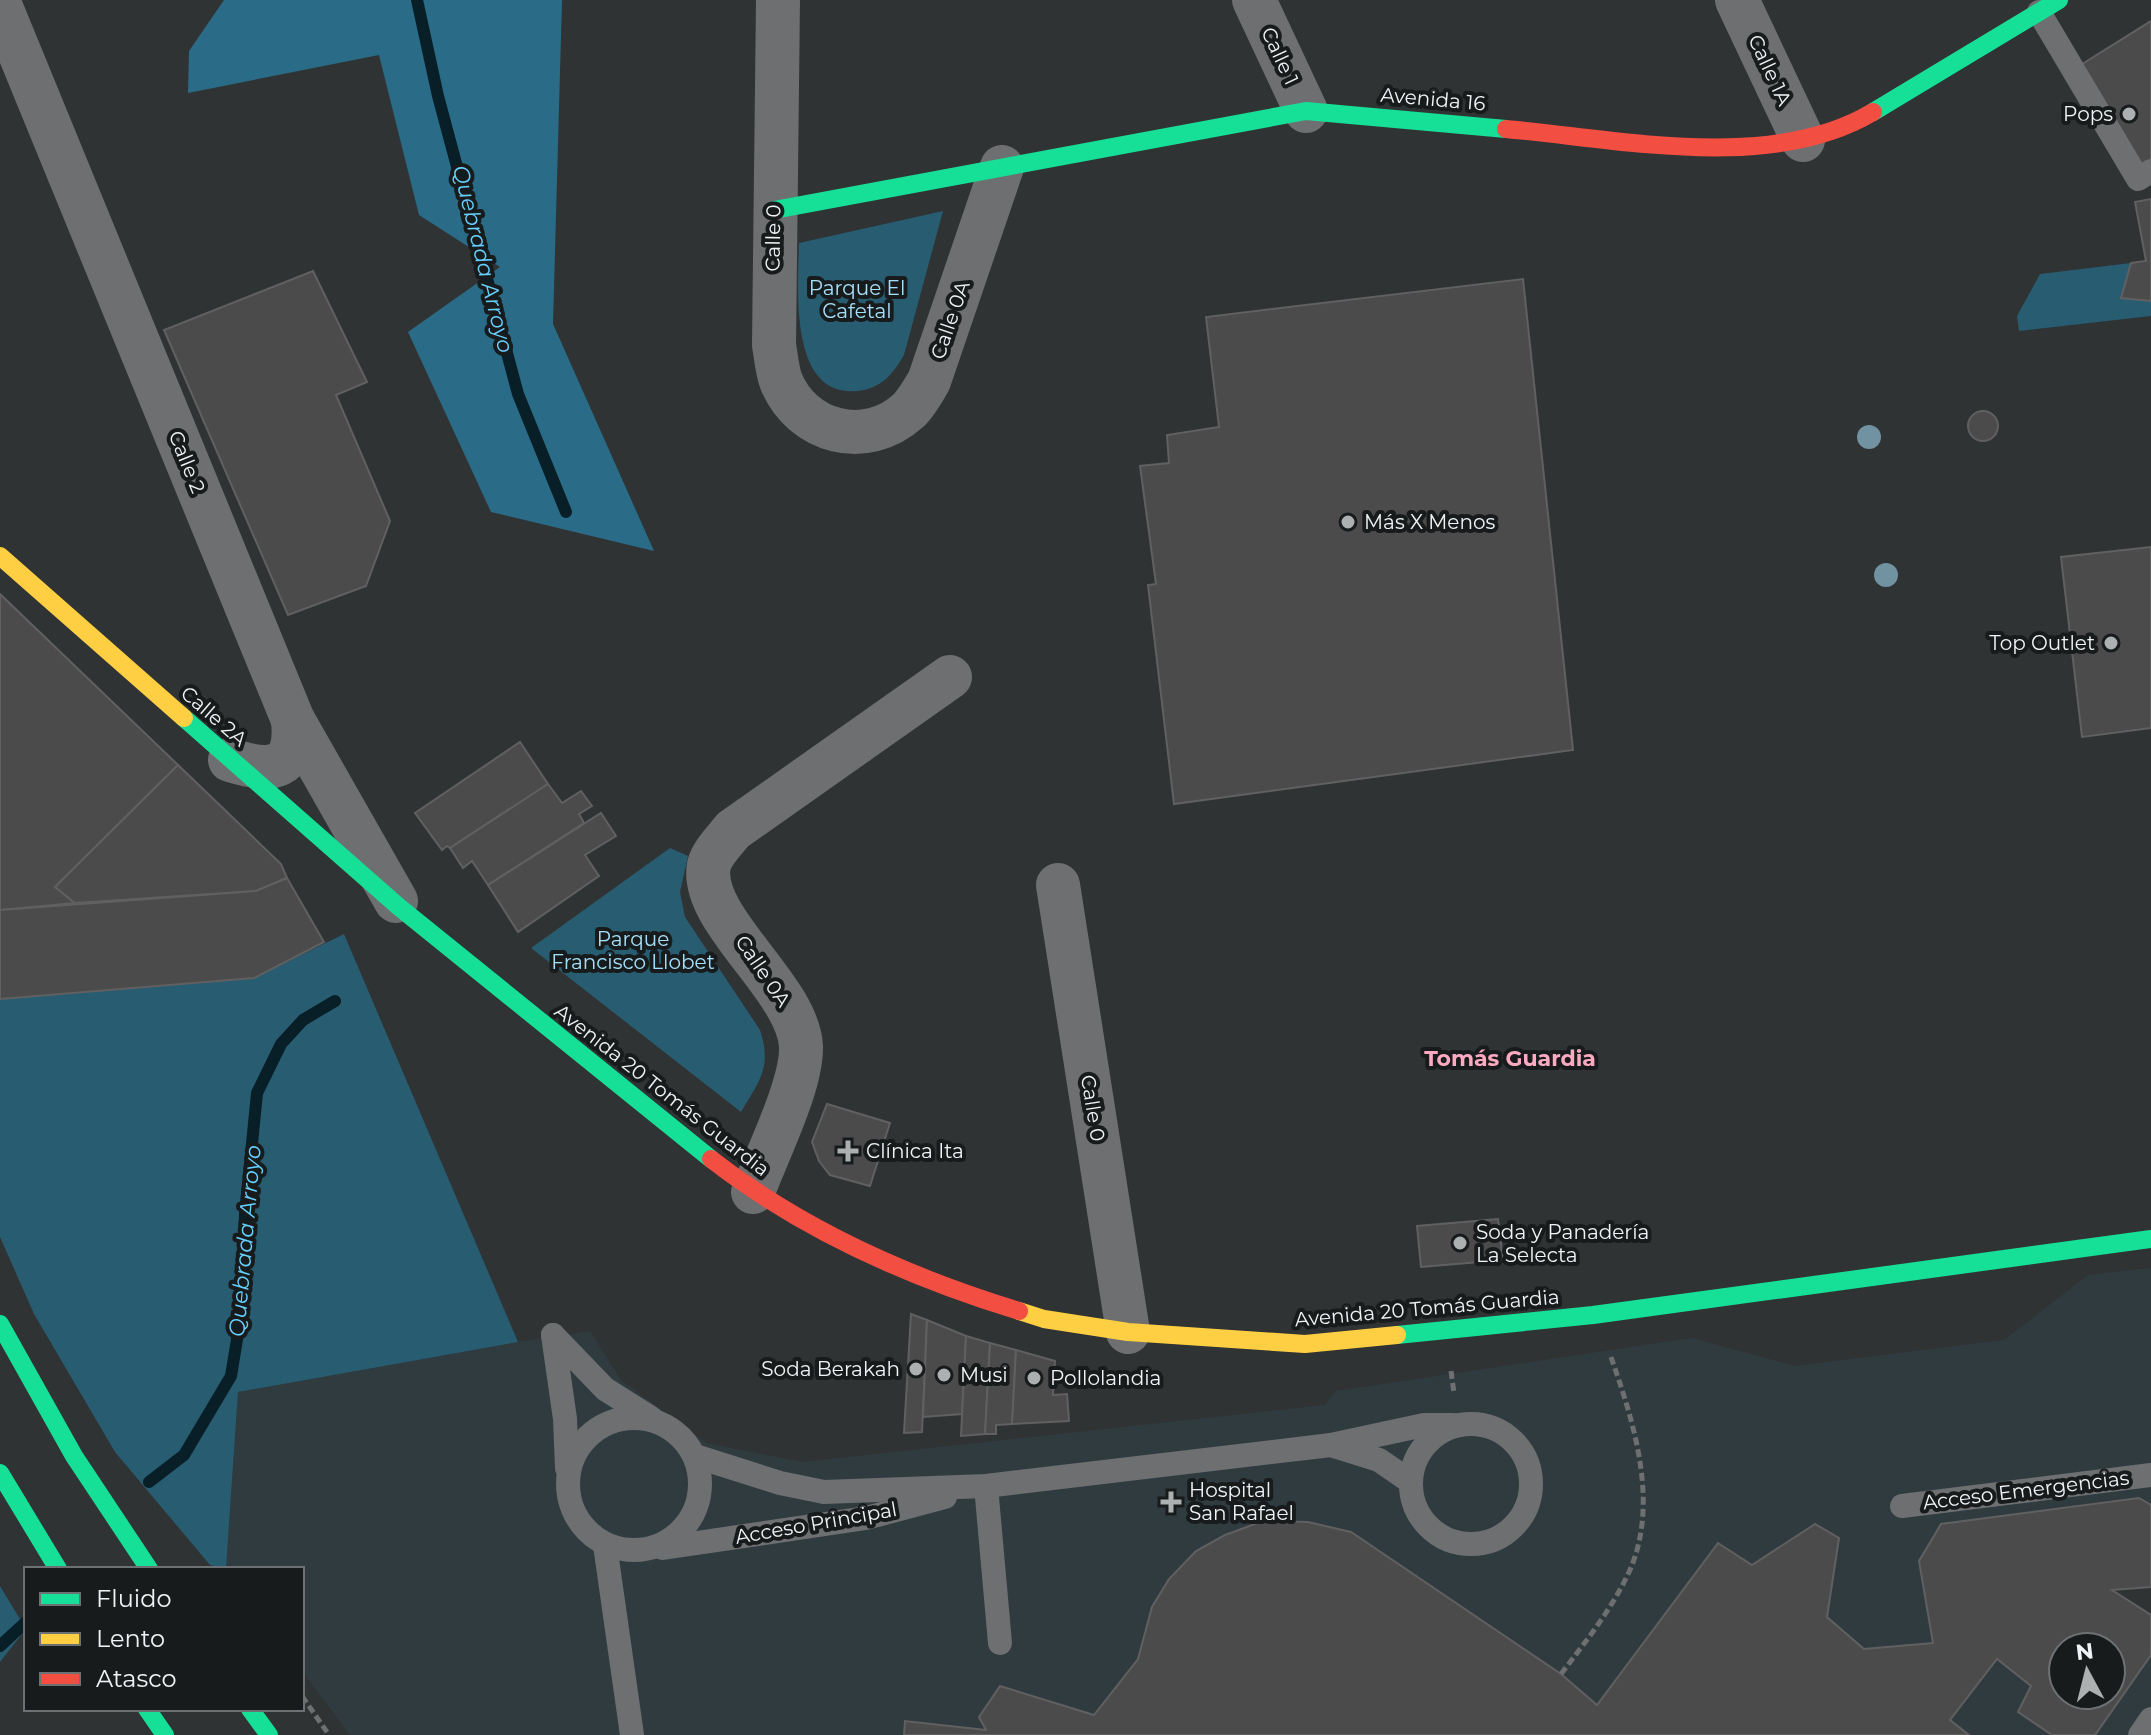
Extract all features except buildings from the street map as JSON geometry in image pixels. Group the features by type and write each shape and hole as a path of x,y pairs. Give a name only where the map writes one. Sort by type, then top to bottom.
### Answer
{"street":[{"name":"Calle 0","path":"778,0 772,312 782,381 801,411 823,428 854,433"},
{"name":"Calle 1","path":"1254,0 1306,111"},
{"name":"Calle 1A","path":"1737,0 1803,140"},
{"name":"Calle 2","path":"0,5 293,720 399,907"},
{"name":"Avenida 16","path":"774,210 1306,111 1734,150 1803,140 1865,117 2049,6"},
{"name":"Calle 0A","path":"854,433 885,427 909,410 929,381 1002,167"},
{"name":"Calle 2A","path":"0,556 399,907"},
{"name":"Calle 0A","path":"753,1192 799,1071 801,1044 791,1014 709,890 709,862 733,830 950,677"},
{"path":"230,760 260,769 279,765 291,755 295,744 293,720"},
{"name":"Calle 0","path":"1058,885 1128,1332"},
{"name":"Avenida 20 Tomás Guardia","path":"399,907 592,1067 753,1192 865,1252 950,1290 1044,1319 1128,1332 1305,1344 1593,1315 2151,1239"},
{"path":"0,1324 74,1456 148,1567"},
{"path":"0,1473 57,1567"},
{"path":"148,1711 165,1735"},
{"path":"251,1711 269,1735"}],"lane":[{"path":"2049,6 2138,179 2151,171"},
{"path":"553,1335 605,1389 686,1442 695,1456 701,1475 701,1496 694,1515 681,1532 664,1544 644,1550 624,1551 605,1545 576,1518 567,1480 565,1419 553,1335"},
{"path":"567,1480 577,1451 598,1428 617,1420 638,1418 658,1422"},
{"path":"1479,1424 1498,1430 1521,1450 1531,1478 1531,1498 1523,1517 1509,1531 1492,1541 1453,1542 1435,1533 1422,1519 1413,1501 1411,1482 1422,1448 1439,1433 1459,1426 1479,1424"},
{"name":"Acceso Principal","path":"695,1456 780,1483 824,1492 986,1486 1331,1445 1424,1425 1459,1426"},
{"name":"Acceso Principal","path":"1331,1445 1379,1460 1411,1482"},
{"name":"Acceso Emergencias","path":"1902,1506 2151,1475"},
{"path":"986,1486 1000,1643"},
{"name":"Acceso Principal","path":"644,1550 866,1518 986,1486"},
{"path":"605,1545 632,1735"},
{"path":"2140,1735 2151,1719"}],"path":[{"path":"1561,1674 1607,1613 1630,1569 1643,1518 1641,1470 1627,1407 1593,1315"},
{"path":"1446,1331 1459,1426"},
{"path":"304,1699 329,1735"}],"shaded area":[{"path":"224,0 562,0 553,324 654,551 491,512 408,332 500,267 419,215 379,55 188,93 189,51"},
{"name":"Hospital San Rafael","path":"2151,1268 2151,1505 2139,1498 1941,1524 1919,1561 1933,1643 1864,1649 1827,1617 1839,1538 1815,1524 1752,1565 1718,1543 1597,1705 1561,1674 1351,1532 1263,1521 1225,1535 1196,1551 1169,1579 1152,1607 1138,1659 1094,1715 1001,1687 979,1716 986,1730 906,1721 904,1735 350,1735 304,1674 304,1567 226,1567 238,1392 518,1342 590,1331 621,1380 706,1443 802,1462 1325,1405 1336,1391 1692,1338 1795,1366 2004,1340 2088,1275"},
{"path":"2151,1655 2151,1735 2095,1735 2112,1711 2127,1711 2127,1689"},
{"path":"1997,1659 2031,1686 2052,1735 1969,1735 1950,1720"}],"green space":[{"name":"Parque El Cafetal","path":"943,211 900,362 891,374 873,387 857,391 835,388 819,377 808,358 802,335 799,243"},
{"path":"2131,263 2122,298 2151,301 2151,316 2019,331 2017,316 2040,274"},
{"name":"Parque Francisco Llobet","path":"670,848 688,856 680,892 685,917 760,1030 765,1054 762,1073 741,1112 531,948"},
{"path":"344,934 518,1342 238,1392 226,1567 218,1567 210,1565 115,1452 34,1314 0,1237 0,999 254,978"},
{"path":"0,1586 24,1626 24,1632 0,1662"}],"waterway":[{"name":"Quebrada Arroyo","path":"417,0 438,96 518,394 566,512"},
{"name":"Quebrada Arroyo","path":"149,1482 184,1455 231,1376 242,1309 245,1214 257,1093 281,1044 303,1020 335,1001"},
{"name":"Quebrada Arroyo","path":"0,1646 24,1624"}],"traffic: fast":[{"path":"1873,112 2059,0"},
{"path":"774,210 1306,111 1506,129"},
{"path":"184,718 399,907 711,1159"},
{"path":"1397,1335 1593,1315 2151,1239"},
{"path":"0,1324 74,1456 148,1567"},
{"path":"0,1473 57,1567"},
{"path":"148,1711 165,1735"},
{"path":"251,1711 269,1735"}],"traffic: slow":[{"path":"0,556 184,718"},
{"path":"1019,1311 1044,1319 1128,1332 1305,1344 1397,1335"}],"traffic: jam":[{"path":"1506,129 1645,144 1742,147 1789,142 1833,131 1873,112"},
{"path":"711,1159 746,1185 820,1230 898,1267 1019,1311"}],"place":[{"name":"Pops","path":"2129,114"},
{"name":"Más X Menos","path":"1348,522"},
{"name":"Top Outlet","path":"2111,643"},
{"name":"Clínica Ita","path":"848,1151"},
{"name":"Soda y Panadería La Selecta","path":"1460,1243"},
{"name":"Soda Berakah","path":"916,1369"},
{"name":"Musi","path":"944,1375"},
{"name":"Pollolandia","path":"1034,1378"},
{"name":"Hospital San Rafael","path":"1171,1502"}],"district":[{"name":"Tomás Guardia","path":"1510,1058"}]}
